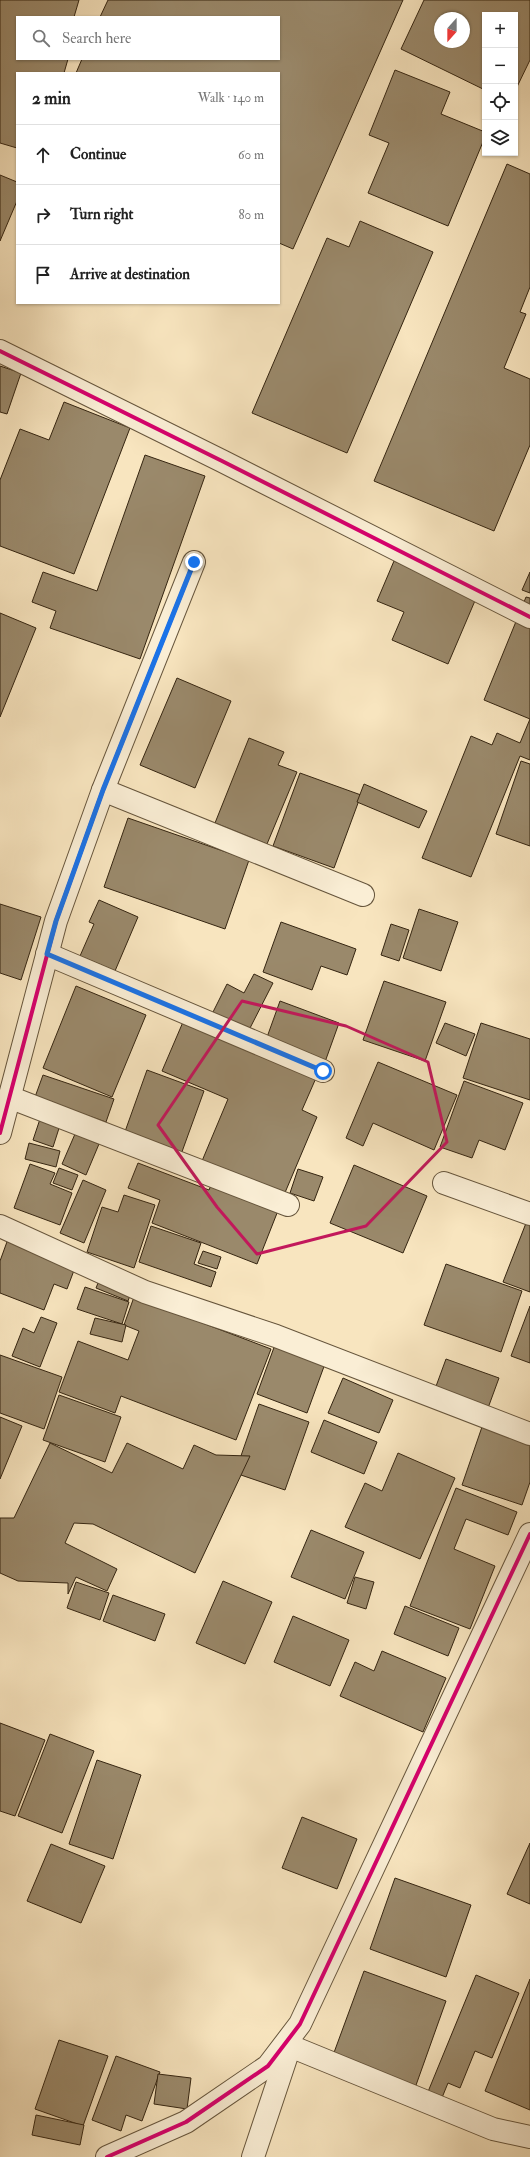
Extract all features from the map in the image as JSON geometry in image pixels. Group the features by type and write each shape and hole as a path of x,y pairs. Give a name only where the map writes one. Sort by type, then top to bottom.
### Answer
{"street":[{"path":"0,351 222,461 530,617"},
{"path":"0,1132 9,1097 8,1072 47,954 56,921 103,790 194,562"},
{"path":"103,790 363,895"},
{"path":"47,954 323,1071"},
{"path":"9,1097 288,1205"},
{"path":"444,1183 530,1214"},
{"path":"0,1226 145,1292 276,1336 530,1434"},
{"path":"253,2157 290,2046 524,1558 530,1534"},
{"path":"107,2157 186,2122 268,2066 300,2024"},
{"path":"290,2046 493,2129 530,2137"}],"highlighted area":[{"path":"242,1001 346,1026 428,1062 447,1142 366,1226 257,1254 217,1207 158,1125"}],"building":[{"path":"0,0 79,0 74,16 16,16 16,60 68,60 64,72 16,72 16,148 0,143"},
{"path":"108,0 403,0 293,249 280,243 280,72 76,72 82,60 280,60 280,16 100,16"},
{"path":"424,0 530,0 530,60 518,85 518,12 482,12 482,89 401,49"},
{"path":"395,70 450,92 441,114 482,131 482,144 448,226 368,193 389,143 369,135"},
{"path":"507,164 530,174 530,287 520,312 526,314 504,368 530,379 530,445 494,531 374,481"},
{"path":"0,175 16,182 16,203 0,241"},
{"path":"360,221 433,252 347,453 252,413 327,238 349,247"},
{"path":"0,366 21,373 7,414 0,412"},
{"path":"64,402 130,428 74,574 0,546 0,480 20,429 49,440"},
{"path":"145,455 205,476 140,659 50,628 56,611 32,602 43,572 97,591"},
{"path":"394,561 477,596 448,664 392,640 404,612 377,601"},
{"path":"530,572 530,593 522,590"},
{"path":"526,597 530,598 530,719 484,700"},
{"path":"0,613 36,628 0,717"},
{"path":"177,678 231,701 195,788 140,765"},
{"path":"530,719 530,760 520,756 471,877 422,858 471,736 492,745 497,733 520,743"},
{"path":"249,738 284,752 278,765 297,772 267,844 215,823"},
{"path":"521,761 530,764 530,846 496,834"},
{"path":"300,773 361,795 334,868 273,846"},
{"path":"364,784 427,811 419,828 357,802"},
{"path":"128,818 249,860 225,929 104,887"},
{"path":"99,900 138,917 115,971 80,956 94,924 89,922"},
{"path":"0,904 41,917 21,980 0,973"},
{"path":"419,909 458,922 441,971 403,958"},
{"path":"281,922 356,949 347,975 321,966 312,990 263,972"},
{"path":"391,924 409,930 399,961 381,955"},
{"path":"254,974 273,983 248,1032 212,1014 227,984 244,993"},
{"path":"384,981 446,1002 425,1061 363,1040"},
{"path":"76,986 146,1015 112,1097 43,1068"},
{"path":"280,1001 339,1023 325,1062 266,1040"},
{"path":"183,1022 316,1078 302,1110 317,1117 284,1195 202,1161 228,1099 162,1071"},
{"path":"445,1023 475,1034 466,1056 436,1043"},
{"path":"481,1023 530,1039 530,1100 463,1078"},
{"path":"378,1062 457,1095 434,1150 373,1123 363,1146 346,1138"},
{"path":"147,1070 204,1091 179,1160 122,1140"},
{"path":"43,1075 114,1099 106,1122 35,1097"},
{"path":"464,1081 523,1103 505,1150 479,1140 472,1158 440,1147"},
{"path":"41,1116 61,1122 53,1147 33,1140"},
{"path":"75,1134 99,1144 86,1175 62,1164"},
{"path":"29,1143 60,1151 56,1167 25,1159"},
{"path":"138,1163 209,1190 214,1178 281,1203 257,1264 152,1223 160,1200 128,1188"},
{"path":"30,1164 55,1173 50,1184 72,1193 60,1225 14,1208"},
{"path":"354,1165 427,1196 403,1253 330,1223"},
{"path":"59,1168 78,1175 72,1190 53,1183"},
{"path":"298,1169 323,1177 314,1201 290,1193"},
{"path":"83,1180 106,1190 84,1243 60,1233"},
{"path":"124,1195 155,1205 134,1268 87,1252 102,1207 118,1212"},
{"path":"528,1218 530,1219 530,1292 503,1282"},
{"path":"151,1226 201,1243 194,1264 216,1272 211,1287 139,1262"},
{"path":"8,1239 76,1265 67,1289 54,1284 44,1310 0,1293 0,1261"},
{"path":"203,1251 221,1257 217,1269 198,1263"},
{"path":"446,1264 522,1291 501,1352 424,1325"},
{"path":"100,1278 132,1290 128,1301 96,1288"},
{"path":"85,1287 129,1302 122,1324 77,1309"},
{"path":"134,1297 271,1349 236,1440 121,1396 115,1413 59,1392 78,1341 128,1360 139,1331 124,1325"},
{"path":"530,1306 530,1363 511,1356"},
{"path":"41,1317 57,1323 40,1367 12,1356 23,1328 34,1333"},
{"path":"95,1318 126,1325 122,1342 90,1334"},
{"path":"276,1342 326,1361 307,1413 257,1394"},
{"path":"0,1355 62,1377 44,1429 0,1413"},
{"path":"446,1359 499,1378 488,1408 435,1389"},
{"path":"343,1378 393,1400 379,1433 328,1413"},
{"path":"59,1395 121,1417 105,1462 43,1440"},
{"path":"259,1404 309,1422 285,1490 235,1473"},
{"path":"0,1417 22,1426 0,1479"},
{"path":"324,1420 377,1442 364,1474 311,1452"},
{"path":"483,1424 530,1441 530,1482 522,1505 462,1485"},
{"path":"50,1443 112,1473 127,1443 183,1469 194,1445 216,1455 250,1456 195,1573 93,1524 74,1523 65,1543 117,1569 107,1591 76,1577 68,1594 68,1583 18,1581 0,1573 0,1518 14,1518"},
{"path":"398,1453 455,1478 420,1559 345,1527 365,1483 382,1491"},
{"path":"456,1488 517,1512 508,1535 466,1519 454,1549 495,1566 470,1629 410,1606"},
{"path":"311,1530 364,1552 345,1599 291,1577"},
{"path":"355,1577 374,1582 366,1609 347,1603"},
{"path":"223,1581 272,1602 245,1664 196,1643"},
{"path":"76,1582 109,1593 100,1620 67,1608"},
{"path":"113,1595 165,1614 155,1641 103,1621"},
{"path":"405,1606 459,1628 448,1656 394,1634"},
{"path":"293,1616 349,1640 330,1686 274,1662"},
{"path":"382,1651 446,1678 423,1732 340,1696 355,1662 374,1671"},
{"path":"0,1723 45,1740 15,1816 0,1811"},
{"path":"50,1734 94,1751 62,1833 18,1816"},
{"path":"97,1760 141,1775 113,1859 69,1844"},
{"path":"302,1817 357,1839 337,1889 282,1868"},
{"path":"530,1843 530,1904 507,1894"},
{"path":"51,1844 105,1866 81,1923 27,1901"},
{"path":"395,1878 471,1905 446,1977 370,1949"},
{"path":"364,1971 446,2001 415,2088 332,2058"},
{"path":"476,1975 519,1993 492,2058 475,2051 460,2088 448,2083 439,2105 425,2099"},
{"path":"530,1979 530,2110 485,2091"},
{"path":"59,2040 108,2056 83,2126 35,2109"},
{"path":"116,2056 160,2072 142,2121 126,2115 121,2131 92,2120"},
{"path":"158,2074 191,2078 187,2109 154,2104"},
{"path":"36,2115 84,2125 80,2145 32,2135"}],"cycle path":[{"path":"0,351 222,461 530,617"},
{"path":"0,1133 56,921 103,790 194,562"},
{"path":"107,2157 186,2122 268,2066 300,2024 530,1534"}],"route":[{"path":"194,562 103,790 56,921 47,954 323,1071"}]}
